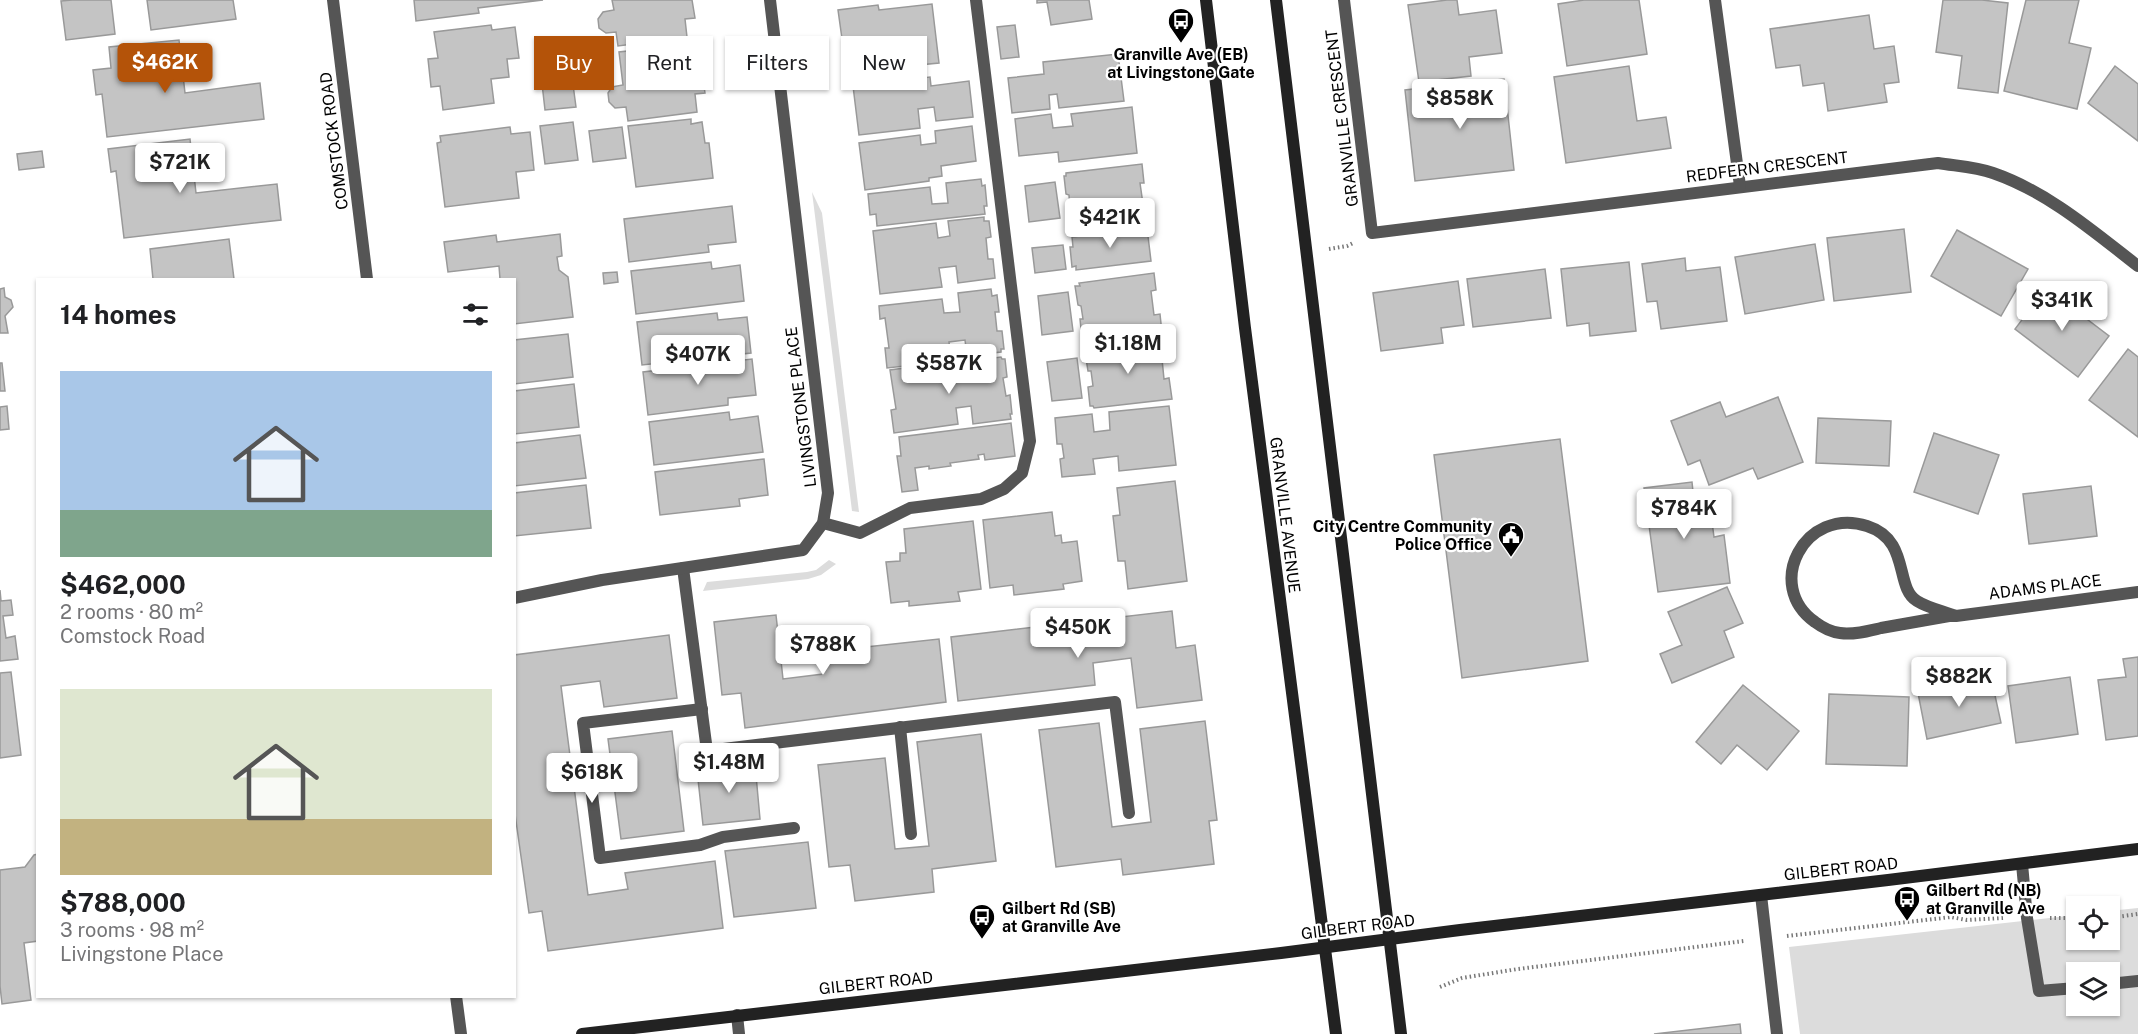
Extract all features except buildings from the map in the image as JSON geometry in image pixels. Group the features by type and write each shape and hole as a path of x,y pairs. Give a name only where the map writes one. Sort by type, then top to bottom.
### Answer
{"main road":[{"name":"GRANVILLE AVENUE","path":"1206,0 1248,351 1336,1034"},
{"path":"1276,0 1401,1034"},
{"name":"GILBERT ROAD","path":"582,1034 1325,948 2138,849"}],"street":[{"name":"COMSTOCK ROAD","path":"333,0 367,278"},
{"name":"LIVINGSTONE PLACE","path":"516,598 602,580 802,550 823,523 828,494 770,0"},
{"path":"823,523 860,534 910,508 981,499 1004,489 1023,473 1030,441 976,0"},
{"name":"GRANVILLE CRESCENT","path":"1344,0 1372,233"},
{"path":"1715,0 1740,186"},
{"name":"REDFERN CRESCENT","path":"1372,233 1938,163 1992,173 2031,190 2067,212 2138,266"},
{"name":"ADAMS PLACE","path":"1956,616 1915,601 1904,584 1902,567 1896,550 1885,536 1869,526 1852,522 1826,526 1805,541 1797,555 1792,572 1793,589 1799,605 1809,618 1823,628 1840,633 1857,633 1956,616 2138,592"},
{"path":"683,568 707,751 1115,702 1129,813"},
{"path":"702,709 583,723 600,858 700,845 723,837 794,828"},
{"path":"900,727 911,834"},
{"path":"2022,864 2027,918 2039,992 2066,989"},
{"path":"1761,895 1777,1034"},
{"path":"2120,983 2138,981"},
{"path":"456,998 461,1034"},
{"path":"737,1015 739,1034"}],"path":[{"path":"2120,917 2138,915"},
{"path":"1440,987 1462,978 1518,969 1951,917 1967,920"},
{"path":"2051,918 2066,918"}],"shaded area":[{"path":"812,192 822,213 859,512 852,511"},
{"path":"829,560 836,564 821,575 808,579 703,591 707,582 807,572 816,570"},
{"path":"2138,908 2138,1034 1800,1034 1789,947 2066,916 2066,950 2120,950 2120,910"}],"place":[{"name":"Granville Ave (EB) at Livingstone Gate","path":"1181,44"},
{"name":"City Centre Community Police Office","path":"1511,558"},
{"name":"Gilbert Rd (NB) at Granville Ave","path":"1907,922"},
{"name":"Gilbert Rd (SB) at Granville Ave","path":"982,940"}]}
